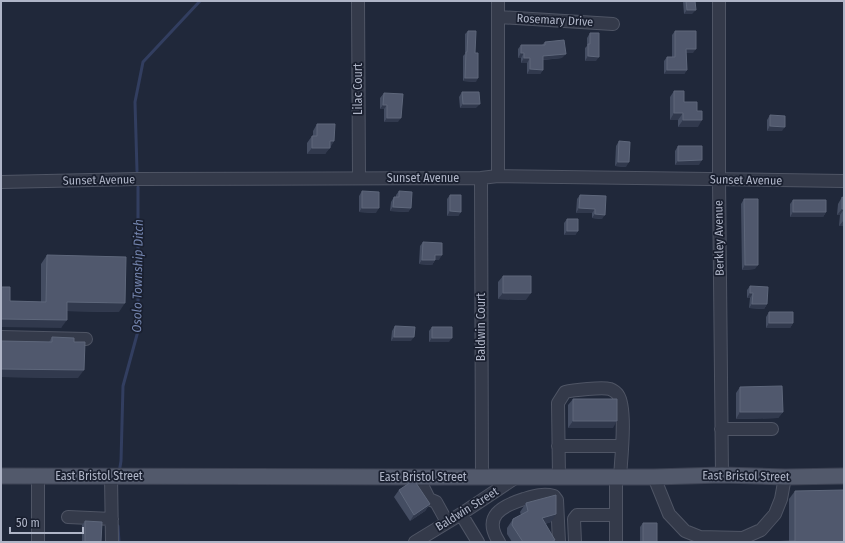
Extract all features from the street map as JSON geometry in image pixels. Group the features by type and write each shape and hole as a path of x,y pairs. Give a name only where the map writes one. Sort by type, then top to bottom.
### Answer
{"main road":[{"name":"East Bristol Street","path":"1,476 844,476"}],"street":[{"name":"Lilac Court","path":"358,1 359,177"},
{"path":"498,1 498,176"},
{"name":"Berkley Avenue","path":"719,1 722,475"},
{"name":"Rosemary Drive","path":"498,17 613,24"},
{"name":"Sunset Avenue","path":"1,182 359,177 481,178 498,176 844,181"},
{"name":"Baldwin Court","path":"481,178 482,477"},
{"path":"1,337 86,339"},
{"path":"559,476 558,403 565,392 575,390 610,389 617,394 622,403 622,446 618,477 616,542"},
{"path":"721,429 772,429"},
{"path":"558,446 622,446"},
{"path":"38,476 38,542"},
{"path":"111,476 112,542"},
{"name":"Baldwin Street","path":"415,542 461,514 518,476"},
{"path":"542,476 542,494"},
{"path":"654,477 668,514 685,532 700,537 743,538 761,530 776,514 781,499 784,476"},
{"path":"418,477 429,499 436,502 447,522"},
{"path":"499,542 495,536 493,528 497,513 509,504 542,494 554,496 557,500 559,542"},
{"path":"461,514 478,542"},
{"path":"575,542 574,519 577,515 616,515"},
{"path":"68,517 112,519"}],"building":[{"path":"686,1 695,1 696,10 687,10"},
{"path":"468,31 476,31 475,53 478,53 478,78 465,78"},
{"path":"675,31 696,31 696,49 686,49 687,70 667,70 667,57 675,57"},
{"path":"590,33 599,33 599,57 588,56"},
{"path":"564,40 566,54 543,56 543,70 530,69 530,58 524,58 524,53 521,53 521,45 545,45 545,42"},
{"path":"674,91 684,91 684,102 697,102 697,111 702,111 702,120 683,120 683,113 674,113"},
{"path":"462,92 479,92 480,104 463,104"},
{"path":"384,93 403,94 401,118 387,118 387,105 383,105"},
{"path":"770,115 785,116 785,127 770,126"},
{"path":"317,124 335,124 334,141 330,141 330,148 312,148 312,136 317,136"},
{"path":"619,141 630,142 629,162 618,162"},
{"path":"678,146 702,146 702,160 678,161"},
{"path":"362,191 379,192 379,208 362,208"},
{"path":"399,191 412,192 411,208 393,207 394,197 399,197"},
{"path":"450,195 461,195 461,212 450,211"},
{"path":"580,195 606,196 605,215 595,214 595,209 579,208"},
{"path":"842,197 844,198 844,209 842,209"},
{"path":"744,199 758,199 758,265 745,265"},
{"path":"793,200 826,200 826,212 793,212"},
{"path":"567,219 578,219 578,231 567,231"},
{"path":"423,242 442,243 442,255 435,255 435,260 422,260"},
{"path":"47,255 126,257 125,303 67,302 67,320 1,319 1,287 10,287 10,301 46,302"},
{"path":"503,276 531,276 531,293 503,293"},
{"path":"750,286 768,287 767,304 752,304 753,293 750,293"},
{"path":"769,312 793,312 793,323 769,323"},
{"path":"395,326 415,327 414,337 394,337"},
{"path":"432,327 452,327 452,338 432,338"},
{"path":"52,337 74,338 74,342 85,342 84,370 1,369 1,341 52,342"},
{"path":"782,386 783,412 740,412 740,387"},
{"path":"573,399 617,399 617,421 573,421"},
{"path":"414,480 430,504 414,515 399,490"},
{"path":"844,490 844,542 764,542 795,541 795,491"},
{"path":"556,495 556,514 542,518 555,540 551,542 523,542 512,525 513,519 528,511 526,503"},
{"path":"85,521 102,522 101,542 85,542"},
{"path":"643,523 657,523 657,542 643,542"}],"waterway":[{"name":"Osolo Township Ditch","path":"137,171 135,102 143,62 200,1"},
{"name":"Osolo Township Ditch","path":"119,473 121,461 123,386 138,331 138,187"},
{"path":"118,526 119,542"}]}
